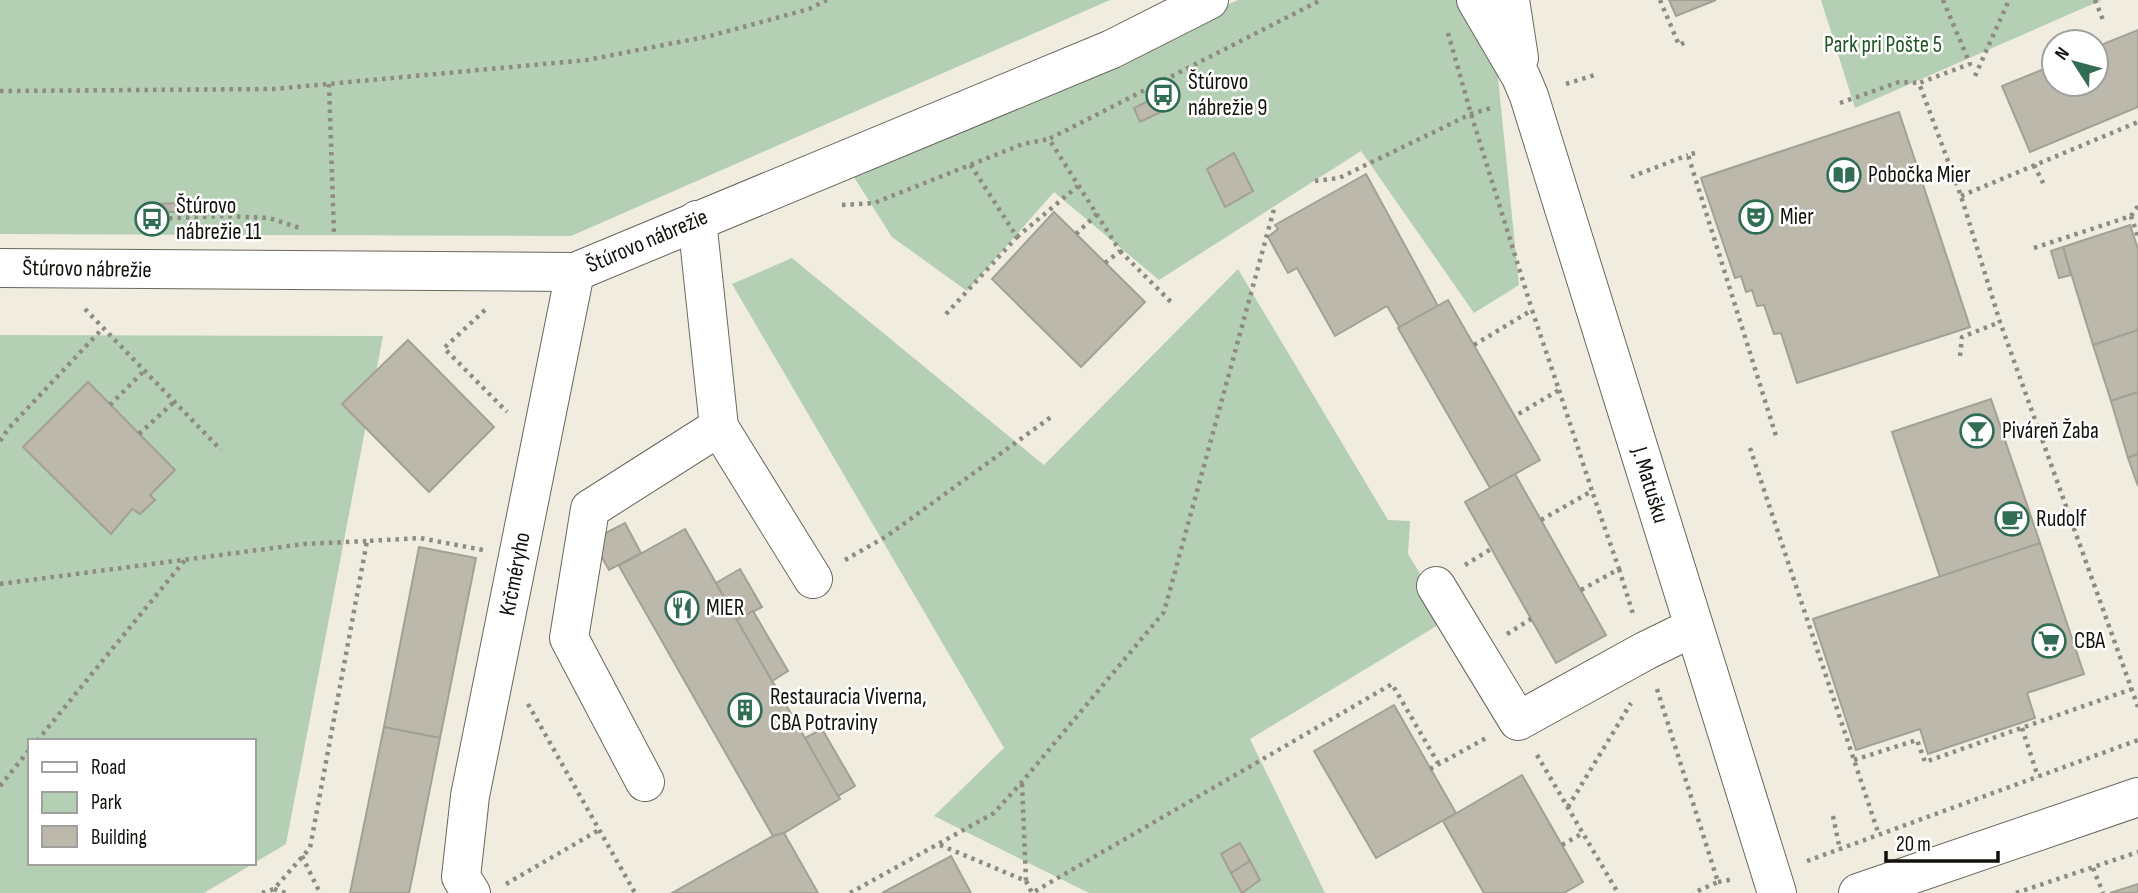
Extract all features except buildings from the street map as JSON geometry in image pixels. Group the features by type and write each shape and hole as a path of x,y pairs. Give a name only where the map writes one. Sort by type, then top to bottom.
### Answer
{"street":[{"name":"Štúrovo nábrežie","path":"0,268 575,272 1112,49 1209,0"},
{"path":"1476,0 1525,86"},
{"path":"1510,0 1525,86"},
{"name":"J. Matušku","path":"1525,86 1774,884"},
{"path":"697,220 719,427 813,579"},
{"name":"Krčméryho","path":"478,886 470,796 575,272"},
{"path":"645,782 569,638 590,509 719,427"},
{"path":"1436,586 1518,721 1648,661 1694,627"},
{"path":"1858,893 2138,797"}],"path":[{"path":"0,91 274,89 587,60 710,36 809,9 827,0"},
{"path":"1173,304 1120,251 1049,139 1321,0"},
{"path":"1660,0 1679,45 1688,41"},
{"path":"1840,103 1899,82 1919,83 1970,64 1943,0"},
{"path":"1975,76 2009,0"},
{"path":"2095,0 2103,20"},
{"path":"1447,28 1532,310 1619,569 1718,882"},
{"path":"1315,181 1339,178 1525,86 1598,74"},
{"path":"1919,83 1961,196 2000,322 2138,707"},
{"path":"322,236 335,240 329,84"},
{"path":"1961,196 2138,122"},
{"path":"1632,177 1691,154 1777,439"},
{"path":"970,164 1017,237"},
{"path":"2034,165 2044,185"},
{"path":"946,314 1017,237 1079,185"},
{"path":"2035,248 2131,216 2138,206"},
{"path":"851,893 994,813 1164,612 1274,209"},
{"path":"1076,234 1097,214"},
{"path":"152,219 225,216 269,218 309,231"},
{"path":"2131,216 2138,237"},
{"path":"1105,263 1120,251"},
{"path":"494,301 444,348 509,414"},
{"path":"86,309 221,450"},
{"path":"1474,345 1532,310"},
{"path":"1960,356 1962,337 2000,322"},
{"path":"0,441 103,328"},
{"path":"110,405 145,371"},
{"path":"1515,416 1559,390"},
{"path":"139,434 174,402"},
{"path":"813,579 887,536 1051,417"},
{"path":"1750,448 1879,835"},
{"path":"1541,520 1592,491"},
{"path":"0,584 304,544 420,538 487,551"},
{"path":"270,891 310,848 367,541"},
{"path":"1473,560 1491,549"},
{"path":"39,739 185,560"},
{"path":"1581,590 1619,569"},
{"path":"1513,631 1531,619"},
{"path":"1568,807 1648,661"},
{"path":"1022,782 1026,881 1032,893 1392,684 1438,763"},
{"path":"1854,760 1917,740 1925,762 2132,689"},
{"path":"1430,769 1518,721 1618,893"},
{"path":"2022,728 2038,777"},
{"path":"1693,893 1718,882 1774,884 1840,849 2138,740"},
{"path":"0,786 28,751"},
{"path":"1833,816 1840,849"},
{"path":"478,886 599,830"},
{"path":"1562,845 1583,833"},
{"path":"940,845 1026,881"},
{"path":"2016,893 2138,852"},
{"path":"302,856 320,893"},
{"path":"2093,867 2103,893"},
{"path":"262,893 286,893"}],"green space":[{"path":"0,0 1110,0 571,236 0,234"},
{"path":"1238,0 1464,0 1496,58 1519,285 1474,313 1361,151 1159,280 1054,192 967,291 892,237 854,177"},
{"name":"Park pri Pošte 5","path":"1821,0 2102,0 1855,108"},
{"path":"792,258 1044,465 1238,269 1388,520 1410,521 1408,554 1448,619 1250,739 1325,893 1089,893 934,816 1004,748 732,284"},
{"path":"0,335 383,336 286,844 256,862 256,739 28,739 28,865 251,865 204,893 0,893"}],"place":[{"name":"Štúrovo nábrežie 9","path":"1163,95"},
{"name":"Pobočka Mier","path":"1844,175"},
{"name":"Mier","path":"1756,217"},
{"name":"Štúrovo nábrežie 11","path":"152,219"},
{"name":"Piváreň Žaba","path":"1977,431"},
{"name":"Rudolf","path":"2012,519"},
{"name":"MIER","path":"682,608"},
{"name":"CBA","path":"2049,641"},
{"name":"Restauracia Viverna, CBA Potraviny","path":"745,710"}]}
